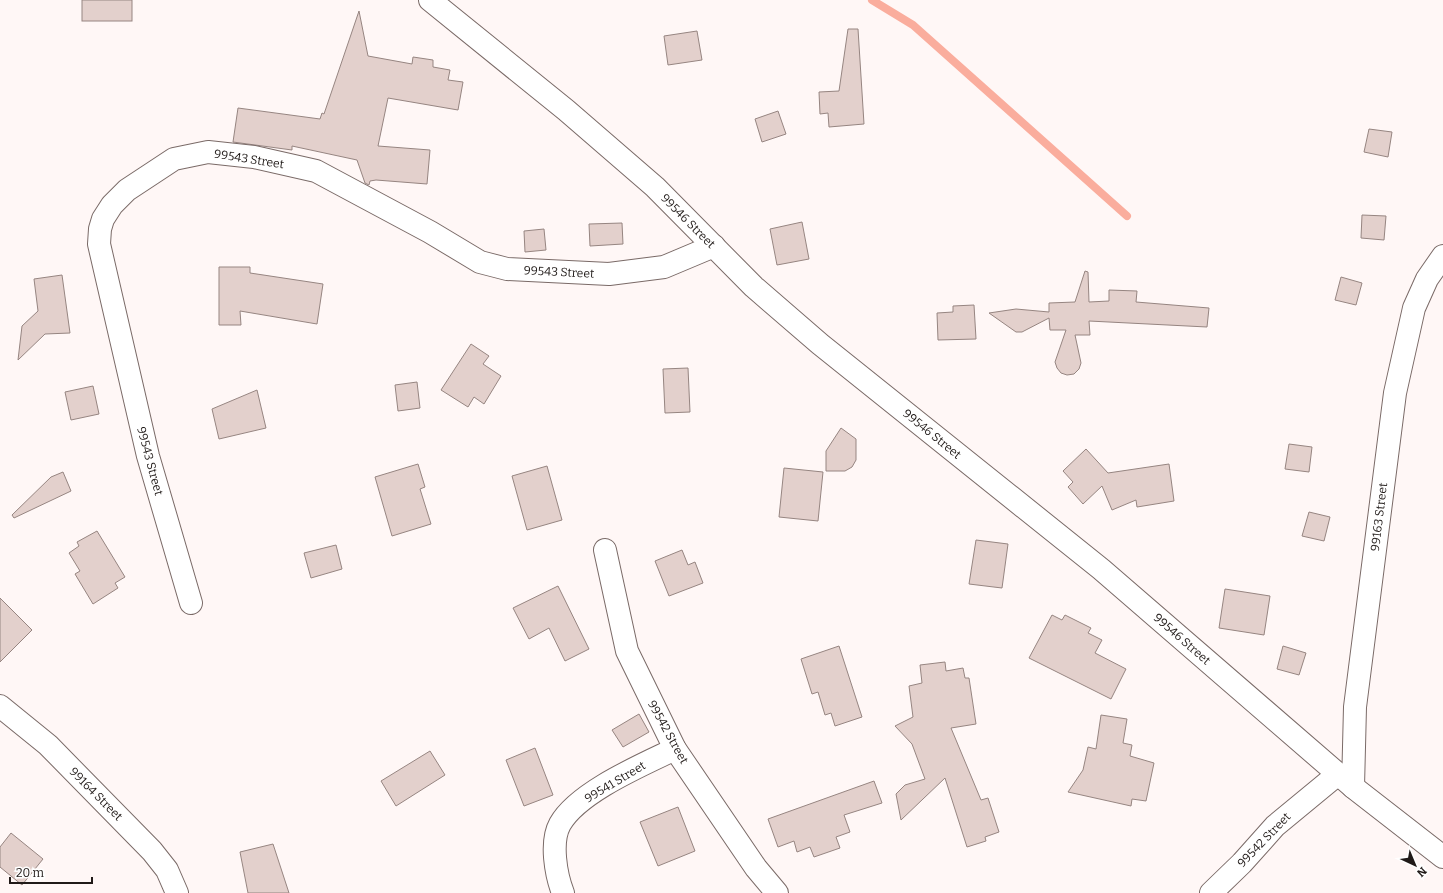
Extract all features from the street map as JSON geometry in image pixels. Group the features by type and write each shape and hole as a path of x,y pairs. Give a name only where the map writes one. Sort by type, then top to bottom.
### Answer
{"street":[{"name":"99546 Street","path":"430,0 566,110 655,186 754,287 820,344 1102,570 1346,780 1443,857"},
{"name":"99543 Street","path":"191,603 148,456 99,244 100,229 112,205 142,178 174,159 208,152 254,157 316,171 430,232 480,262 507,269 609,274 664,267 714,246"},
{"name":"99163 Street","path":"1346,780 1395,393 1414,308 1427,279 1443,256"},
{"name":"99542 Street","path":"605,550 627,652 675,749 756,868 777,893"},
{"name":"99164 Street","path":"0,706 48,745 152,851 167,870 177,893"},
{"name":"99541 Street","path":"563,893 555,843 559,825 571,809 608,783 675,749"},
{"name":"99542 Street","path":"1211,893 1242,863 1275,826 1346,780"}],"building":[{"path":"82,0 132,0 132,21 82,21"},
{"path":"359,11 368,56 412,64 413,57 433,60 433,67 450,70 448,80 463,82 458,110 388,98 378,146 430,150 427,184 376,180 370,181 369,185 365,183 357,160 292,146 292,150 233,142 238,108 320,119 322,113 324,114"},
{"path":"848,29 858,29 864,124 829,127 828,113 820,114 819,92 839,91"},
{"path":"697,31 702,60 668,65 664,36"},
{"path":"778,111 786,134 762,142 755,119"},
{"path":"1369,129 1392,132 1388,157 1364,152"},
{"path":"1362,215 1386,216 1384,240 1361,238"},
{"path":"802,222 809,259 777,265 770,229"},
{"path":"622,223 623,244 590,246 589,224"},
{"path":"544,229 546,250 525,252 524,231"},
{"path":"219,267 250,267 250,273 323,284 317,324 240,311 241,325 219,325"},
{"path":"1085,271 1088,272 1089,302 1109,301 1109,290 1137,291 1136,302 1209,308 1207,327 1089,321 1090,335 1075,335 1081,363 1079,369 1074,374 1067,375 1061,373 1055,362 1066,330 1050,330 1049,318 1022,332 1016,332 989,313 1016,309 1049,312 1049,303 1075,302"},
{"path":"62,275 70,333 45,334 18,360 22,326 38,311 34,279"},
{"path":"1341,277 1362,283 1356,305 1335,300"},
{"path":"974,305 976,339 938,340 937,313 953,312 953,306"},
{"path":"471,344 489,356 483,364 501,376 484,404 474,397 468,407 441,390"},
{"path":"688,368 690,412 665,413 663,369"},
{"path":"417,382 420,408 398,411 395,385"},
{"path":"93,386 99,414 71,420 65,392"},
{"path":"257,390 266,428 219,439 212,409"},
{"path":"841,428 856,439 856,460 852,467 845,471 826,471 826,451"},
{"path":"1289,444 1312,447 1309,472 1285,469"},
{"path":"1086,449 1108,473 1169,464 1174,501 1137,507 1136,500 1112,510 1102,486 1083,504 1068,487 1073,482 1063,471"},
{"path":"418,464 425,487 420,489 431,524 392,536 375,477"},
{"path":"547,466 562,520 527,530 512,476"},
{"path":"784,468 823,472 818,521 779,517"},
{"path":"63,472 71,491 14,518 12,515 51,477"},
{"path":"1309,512 1330,517 1324,541 1302,536"},
{"path":"97,531 125,577 115,583 118,588 93,604 75,574 80,571 69,553 79,546 77,542"},
{"path":"976,540 1008,544 1002,588 969,584"},
{"path":"336,545 342,569 311,578 304,553"},
{"path":"682,550 688,565 695,562 703,583 669,596 655,561"},
{"path":"558,586 589,649 565,661 549,628 529,639 513,608"},
{"path":"1225,589 1270,596 1264,635 1219,628"},
{"path":"0,598 32,630 0,662"},
{"path":"1052,615 1062,620 1065,615 1091,628 1088,633 1102,640 1095,653 1126,669 1111,699 1029,658"},
{"path":"839,646 862,717 835,726 831,713 825,715 818,692 812,694 801,659"},
{"path":"1283,646 1306,653 1299,675 1277,669"},
{"path":"945,662 946,671 963,668 965,678 969,678 976,724 951,728 981,800 988,798 999,832 985,837 986,841 967,847 945,778 901,820 896,794 905,785 925,779 912,744 895,726 913,717 909,686 922,683 920,665"},
{"path":"639,714 649,732 623,747 612,730"},
{"path":"1101,715 1127,719 1123,743 1132,745 1130,756 1154,763 1146,801 1132,799 1131,806 1068,792 1083,770 1088,747 1096,749"},
{"path":"535,748 553,795 524,806 506,760"},
{"path":"430,751 445,775 396,806 381,781"},
{"path":"874,781 882,803 844,815 850,832 836,837 840,848 814,857 810,847 797,852 794,841 778,847 768,819"},
{"path":"678,807 695,851 658,866 640,822"},
{"path":"11,833 43,859 22,885 0,867 0,847"},
{"path":"273,844 289,893 248,893 240,852"}],"waterway":[{"path":"872,0 913,25 1127,216"}]}
